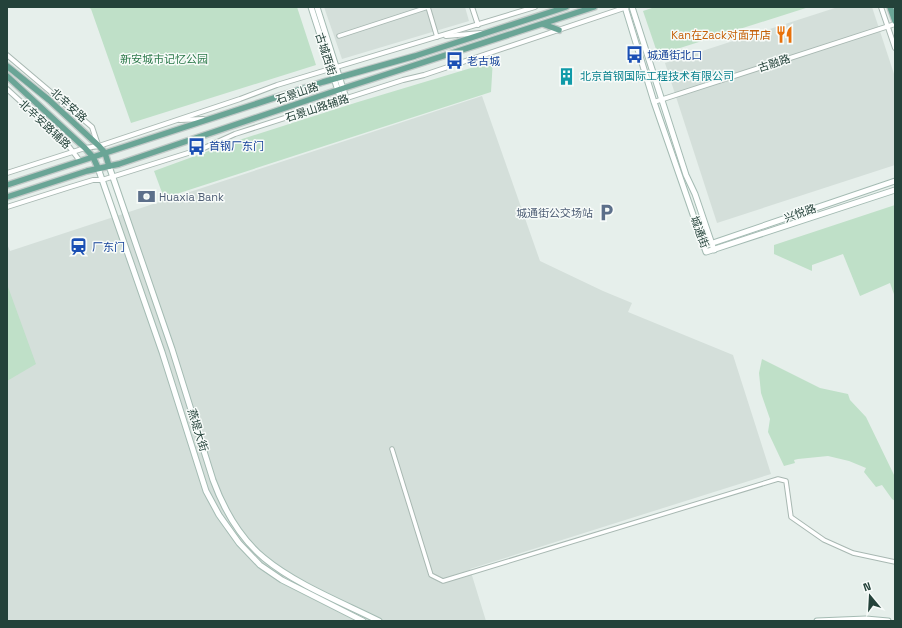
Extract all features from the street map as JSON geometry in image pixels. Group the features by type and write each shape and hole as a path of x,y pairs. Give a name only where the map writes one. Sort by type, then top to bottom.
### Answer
{"main road":[{"name":"古城西街","path":"311,7 334,68"},
{"name":"古城西街","path":"317,7 344,99"},
{"name":"石景山路","path":"7,185 337,78 566,7"},
{"name":"石景山路","path":"7,197 98,168 145,155 340,89 594,7"},
{"name":"城通街","path":"626,7 654,102 706,252 714,250 695,194 686,175 632,7"},
{"path":"890,7 895,21"},
{"path":"542,24 559,30"},
{"name":"北辛安路","path":"7,66 49,100 99,146 105,153 109,166"},
{"name":"北辛安路","path":"7,76 85,148 93,157 98,168"},
{"name":"燕堤大街","path":"109,166 172,349 213,480 228,515 242,535 264,558 316,589 379,621"},
{"name":"燕堤大街","path":"98,168 162,352 206,491 239,543 260,565 282,580 362,621"},
{"name":"兴悦路","path":"704,246 895,181"},
{"name":"兴悦路","path":"714,250 895,190"},
{"path":"817,621 866,619 888,621"}],"street":[{"path":"339,36 428,7 437,37"},
{"path":"472,7 478,25"},
{"path":"7,173 85,148 99,146 277,85 535,7"},
{"name":"石景山路辅路","path":"7,207 93,180 102,180 204,148 235,134 403,80 432,73 626,7"},
{"path":"881,7 895,48"},
{"name":"古融路","path":"654,102 895,24"},
{"path":"437,37 489,32"},
{"path":"7,55 92,127 99,146"},
{"name":"北辛安路辅路","path":"7,88 67,144 80,161"},
{"path":"176,120 212,119"},
{"path":"392,449 431,575 443,581 778,479 786,481 791,517 796,521 824,540 853,553 895,562"}],"shaded area":[{"path":"324,7 465,7 469,21 342,59"},
{"path":"838,7 872,7 895,77 895,165 717,223 665,63"},
{"path":"482,96 540,261 632,303 628,312 733,355 771,474 470,569 486,621 7,621 7,244 10,251"}],"green space":[{"name":"新安城市记忆公园","path":"88,7 297,7 316,65 131,123 91,9"},
{"path":"655,7 809,7 658,55 643,11"},
{"path":"493,59 491,92 164,198 154,171 236,141 471,68"},
{"path":"895,205 895,297 890,283 860,296 843,254 812,265 812,271 774,254 774,245"},
{"path":"7,284 36,364 7,381"},
{"path":"762,359 820,388 848,394 850,400 866,417 895,477 895,501 882,485 876,487 864,472 866,468 849,461 828,456 798,459 794,460 795,463 784,466 768,432 770,419 761,393 759,373"}],"place":[{"name":"Kan在Zack对面开店","path":"784,35"},
{"name":"城通街北口","path":"634,55"},
{"name":"老古城","path":"454,61"},
{"name":"北京首钢国际工程技术有限公司","path":"567,76"},
{"name":"首钢厂东门","path":"196,146"},
{"name":"Huaxia Bank","path":"146,197"},
{"name":"城通街公交场站","path":"606,213"},
{"name":"厂东门","path":"79,247"}]}
